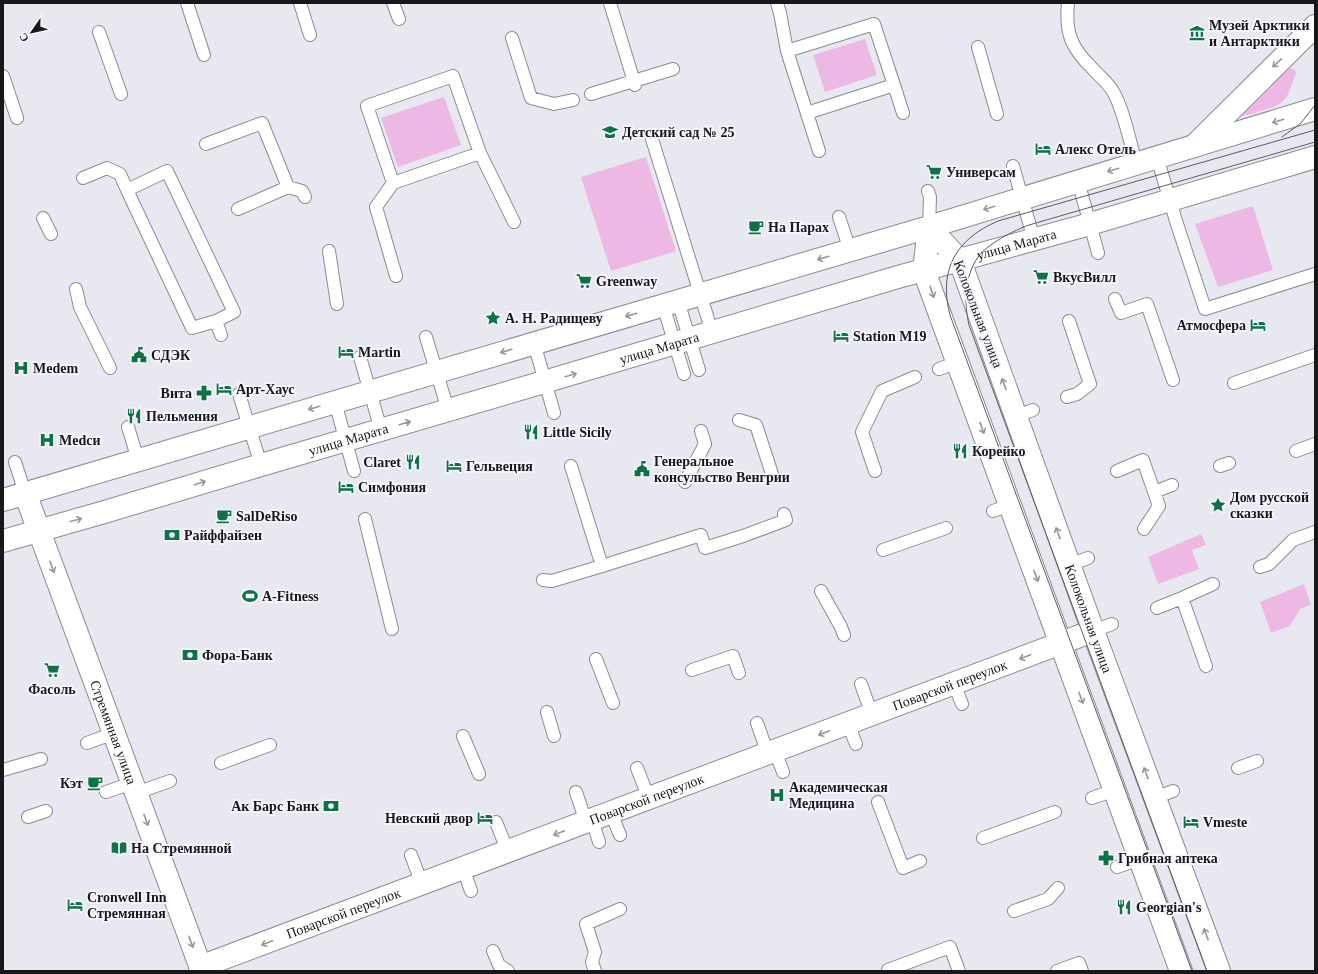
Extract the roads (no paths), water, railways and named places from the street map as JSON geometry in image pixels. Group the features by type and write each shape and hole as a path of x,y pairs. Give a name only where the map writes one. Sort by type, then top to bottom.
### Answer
{"street":[{"path":"1194,146 1315,26"},
{"path":"3,500 249,426 929,227 1136,163 1315,110"},
{"name":"улица Марата","path":"3,541 712,332 924,270 1090,224 1315,157"},
{"path":"929,227 924,270 949,365 1002,508 1061,644 1181,971"},
{"name":"Колокольная улица","path":"929,227 960,261 1024,413 1164,794 1219,971"},
{"name":"Стремянная улица","path":"25,493 201,969"},
{"name":"Поварской переулок","path":"201,969 463,868 1103,628"}],"lane":[{"path":"187,3 204,55"},
{"path":"300,3 310,35"},
{"path":"393,3 399,19"},
{"path":"610,3 634,83"},
{"path":"777,3 787,51 819,151"},
{"path":"1068,3 1066,20 1071,42 1084,60 1112,90 1119,104 1136,163"},
{"path":"787,51 874,24 903,113"},
{"path":"99,32 121,94"},
{"path":"512,38 531,98 554,104 573,100"},
{"path":"978,47 997,114"},
{"path":"591,94 634,83 673,69"},
{"path":"3,76 18,118"},
{"path":"393,183 367,106 453,76 480,153 514,222"},
{"path":"807,113 894,85"},
{"path":"206,144 262,123 288,187"},
{"path":"652,139 712,332"},
{"path":"396,276 376,207 393,183 480,153"},
{"path":"1157,157 1205,309 1315,274"},
{"path":"1012,166 1034,240"},
{"path":"83,178 107,168 120,174 127,190 192,328 216,321 234,312 167,171 127,190"},
{"path":"1078,181 1098,253"},
{"path":"238,209 288,187 302,191 305,197"},
{"path":"928,191 930,197 929,227"},
{"path":"839,217 850,250"},
{"path":"43,218 51,234"},
{"path":"329,250 337,304"},
{"path":"76,289 80,307 110,368"},
{"path":"1115,298 1121,313 1147,304 1173,380"},
{"path":"670,303 682,341 698,370"},
{"path":"1067,397 1077,394 1090,384 1069,320"},
{"path":"216,321 221,335"},
{"path":"426,337 448,410"},
{"path":"682,341 684,374"},
{"path":"534,343 554,413"},
{"path":"1234,382 1315,355"},
{"path":"360,358 381,430"},
{"path":"875,471 862,432 882,391 916,377"},
{"path":"239,394 261,464"},
{"path":"335,402 354,472"},
{"path":"739,420 756,425 772,474"},
{"path":"128,427 138,460"},
{"path":"685,482 705,444 701,431"},
{"path":"1296,451 1315,444"},
{"path":"1117,471 1142,460 1159,506 1144,529"},
{"path":"15,462 25,493"},
{"path":"571,466 602,566"},
{"path":"1154,492 1172,484"},
{"path":"543,580 552,581 701,535 705,548 786,520 784,514"},
{"path":"365,519 392,629"},
{"path":"883,550 946,528"},
{"path":"1260,567 1269,564 1293,540 1315,532"},
{"path":"1158,608 1213,584"},
{"path":"821,591 844,635"},
{"path":"1182,598 1206,666"},
{"path":"692,670 733,656 739,673"},
{"path":"596,659 613,703"},
{"path":"861,684 872,715"},
{"path":"954,684 962,704"},
{"path":"547,712 554,736"},
{"path":"757,723 783,772"},
{"path":"848,724 856,744"},
{"path":"87,743 114,733"},
{"path":"464,736 479,774"},
{"path":"221,763 270,745"},
{"path":"3,770 41,759"},
{"path":"1238,768 1257,761"},
{"path":"638,768 649,799"},
{"path":"106,792 170,781"},
{"path":"1092,798 1115,790"},
{"path":"576,792 596,818 620,835"},
{"path":"878,802 903,868 920,861"},
{"path":"28,817 46,811"},
{"path":"983,838 1055,812"},
{"path":"596,818 599,842"},
{"path":"496,822 508,852"},
{"path":"411,855 422,884"},
{"path":"1117,867 1140,859"},
{"path":"463,868 471,891"},
{"path":"1014,911 1048,899 1058,888"},
{"path":"595,971 592,962 595,952 586,924 620,910"},
{"path":"889,971 888,970 950,947 959,971"},
{"path":"493,951 499,965 508,971"},
{"path":"1057,971 1079,963 1082,971"}],"tram line":[{"path":"1282,137 1301,123 1315,105"},
{"path":"1192,971 950,315 947,299 949,270 961,247 983,228 998,221 1315,130"},
{"path":"1207,971 969,325 966,308 966,290 973,265 982,252 1002,238 1023,227 1315,142"}],"place":[{"name":"Музей Арктики и Антарктики","path":"1197,33"},
{"name":"Детский сад № 25","path":"610,132"},
{"name":"Алекс Отель","path":"1043,149"},
{"name":"Универсам","path":"934,172"},
{"name":"На Парах","path":"756,227"},
{"name":"ВкусВилл","path":"1041,277"},
{"name":"Greenway","path":"584,281"},
{"name":"А. Н. Радищеву","path":"493,318"},
{"name":"Атмосфера","path":"1258,325"},
{"name":"Station M19","path":"841,336"},
{"name":"Martin","path":"346,352"},
{"name":"СДЭК","path":"139,355"},
{"name":"Medem","path":"21,368"},
{"name":"Арт-Хаус","path":"224,389"},
{"name":"Вита","path":"204,393"},
{"name":"Пельмения","path":"134,416"},
{"name":"Little Sicily","path":"531,432"},
{"name":"Medси","path":"47,440"},
{"name":"Корейко","path":"960,451"},
{"name":"Claret","path":"413,462"},
{"name":"Гельвеция","path":"454,466"},
{"name":"Генеральное консульство Венгрии","path":"642,469"},
{"name":"Симфония","path":"346,487"},
{"name":"Дом русской сказки","path":"1218,505"},
{"name":"SalDeRiso","path":"224,516"},
{"name":"Райффайзен","path":"172,535"},
{"name":"A-Fitness","path":"250,596"},
{"name":"Фора-Банк","path":"190,655"},
{"name":"Фасоль","path":"52,670"},
{"name":"Кэт","path":"95,783"},
{"name":"Академическая Медицина","path":"777,795"},
{"name":"Ак Барс Банк","path":"331,806"},
{"name":"Невский двор","path":"485,818"},
{"name":"Vmeste","path":"1191,822"},
{"name":"На Стремянной","path":"119,848"},
{"name":"Грибная аптека","path":"1106,858"},
{"name":"Cronwell Inn Стремянная","path":"75,905"},
{"name":"Georgian's","path":"1124,907"}]}
